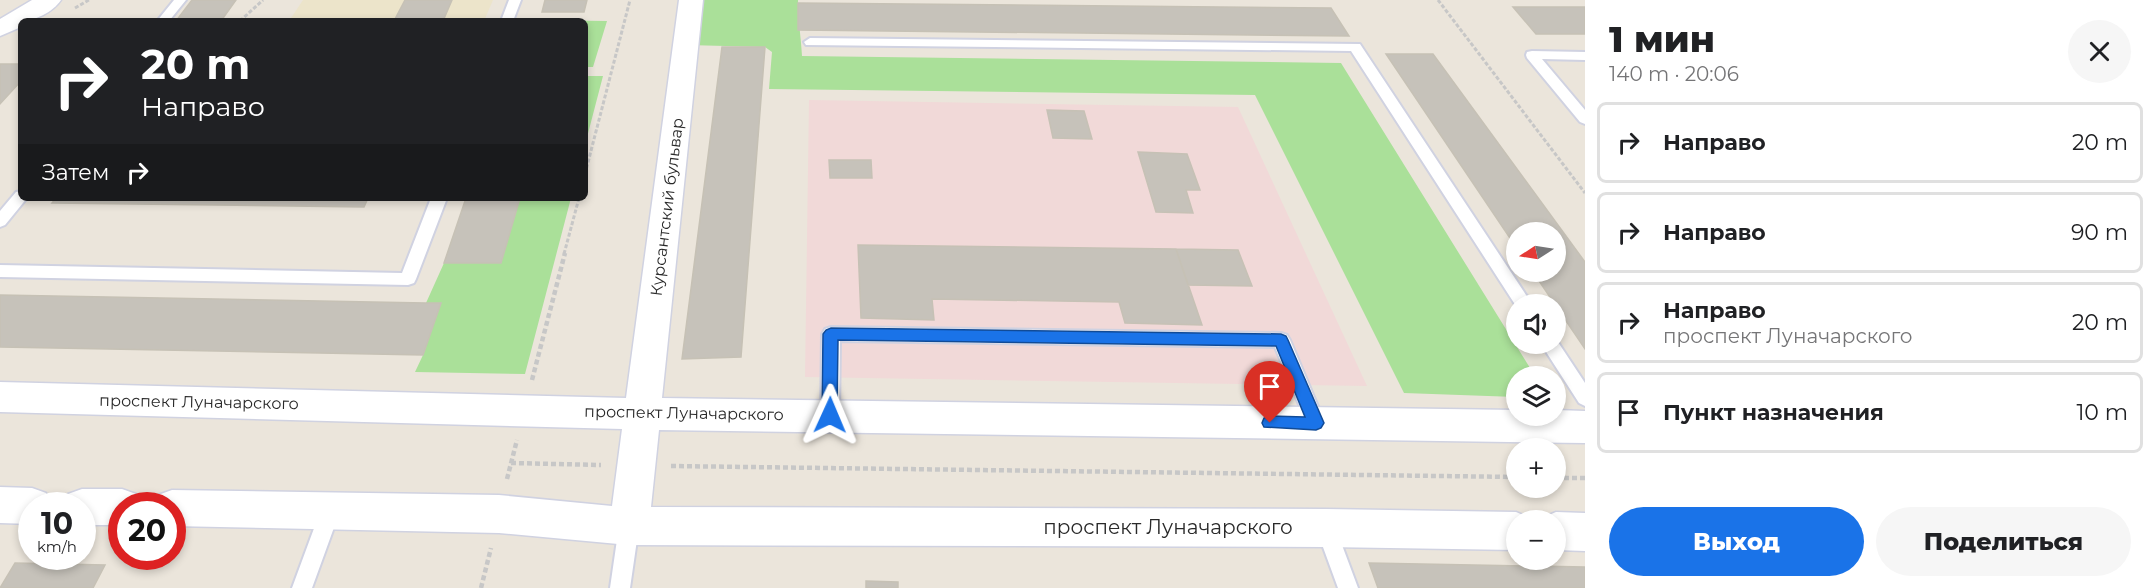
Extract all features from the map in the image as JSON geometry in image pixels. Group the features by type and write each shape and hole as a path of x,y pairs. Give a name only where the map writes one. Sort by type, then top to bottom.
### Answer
{"street":[{"path":"18,18 49,0"},
{"name":"Курсантский бульвар","path":"629,525 692,0"},
{"name":"проспект Луначарского","path":"0,397 642,414 1585,427"},
{"path":"0,505 18,506"},
{"name":"проспект Луначарского","path":"186,508 499,514 629,525 1506,531"},
{"path":"1566,531 1585,532"}],"lane":[{"path":"165,18 180,0"},
{"path":"508,18 515,0"},
{"path":"0,38 8,24"},
{"path":"810,42 1355,46 1517,294"},
{"path":"1585,56 1532,56 1585,119"},
{"path":"0,221 18,200"},
{"path":"0,271 408,279 438,201"},
{"path":"830,415 831,334 1281,340 1316,423"},
{"path":"1556,354 1585,398"},
{"path":"302,588 330,511"},
{"path":"620,588 629,525"},
{"path":"1326,528 1348,588"}],"path":[{"path":"243,18 263,0"},
{"path":"588,162 630,0"},
{"path":"1438,0 1585,193"},
{"path":"511,464 1506,477"},
{"path":"1566,478 1585,478"}],"shaded area":[{"path":"303,0 493,0 485,18 291,18"},
{"path":"809,100 1238,107 1367,386 805,377"}],"green space":[{"path":"695,0 798,0 802,56 1341,63 1506,329 1506,354 1521,354 1529,366 1506,366 1506,397 1404,393 1255,95 769,89 772,52 765,47 687,45"},
{"path":"588,21 607,21 593,67 588,67"},
{"path":"588,76 603,76 588,134"},
{"path":"519,201 570,201 525,374 415,372 441,303 426,303 444,263 501,263"}],"building":[{"path":"192,0 236,0 223,18 178,18"},
{"path":"405,0 452,0 444,18 396,18"},
{"path":"545,0 587,0 584,12 542,12"},
{"path":"798,3 1331,8 1349,36 798,30"},
{"path":"1513,7 1585,7 1585,34 1536,34"},
{"path":"722,47 765,47 741,357 682,359"},
{"path":"1386,54 1433,54 1556,222 1506,222 1506,232"},
{"path":"0,64 18,64 18,84 0,104"},
{"path":"1047,110 1084,111 1092,139 1053,138"},
{"path":"1138,152 1187,154 1200,190 1186,190 1193,213 1156,212"},
{"path":"829,160 871,160 872,178 830,178"},
{"path":"54,201 367,201 364,207 52,203"},
{"path":"465,201 519,201 501,263 444,263"},
{"path":"1566,236 1585,262 1585,349 1566,321 1566,294 1548,294 1540,282 1566,282"},
{"path":"858,245 1176,249 1202,325 1125,323 1119,302 932,299 934,320 861,318"},
{"path":"1176,249 1238,250 1252,286 1188,285"},
{"path":"0,295 441,303 423,355 0,347"},
{"path":"15,563 18,563 18,570 96,570 96,565 105,565 93,588 0,588"},
{"path":"1369,563 1506,566 1506,570 1566,570 1566,567 1585,567 1585,588 1378,588"},
{"path":"866,581 898,582 898,588 866,588"}],"route":[{"path":"830,415 831,334 1281,340 1316,423 1270,423"}]}
